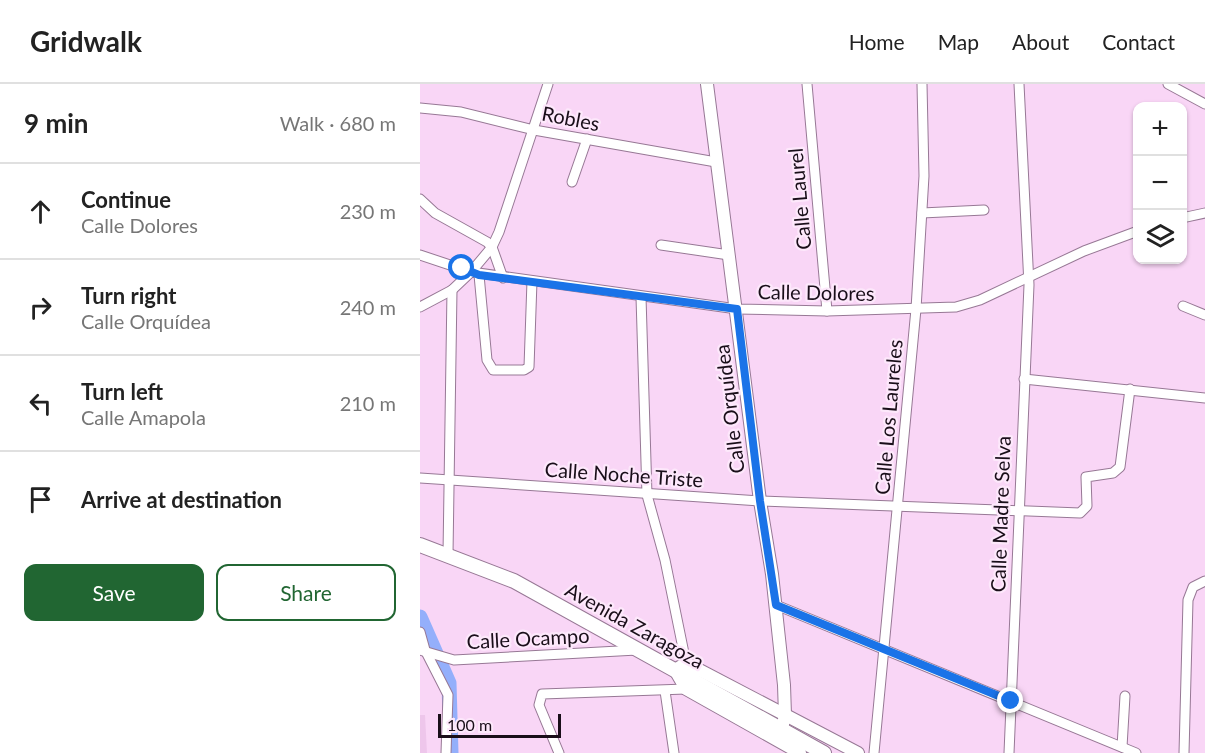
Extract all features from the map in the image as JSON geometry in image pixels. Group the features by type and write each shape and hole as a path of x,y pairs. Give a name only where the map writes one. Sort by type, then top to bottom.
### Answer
{"main road":[{"name":"Avenida Zaragoza","path":"420,545 514,581 639,650 681,666 782,729 797,748 824,753"}],"street":[{"path":"420,307 452,290 475,274 492,247 548,84"},
{"name":"Calle Orquídea","path":"707,84 760,501 776,605 785,715 782,729"},
{"name":"Calle Laurel","path":"807,84 827,311"},
{"name":"Calle Los Laureles","path":"874,753 916,309 924,140 922,84"},
{"name":"Calle Madre Selva","path":"1009,753 1028,276 1019,84"},
{"path":"1168,84 1205,104"},
{"name":"Robles","path":"420,108 461,112 534,130 716,162"},
{"path":"572,182 588,139"},
{"path":"420,199 435,213 492,247 503,278"},
{"path":"922,213 984,210"},
{"path":"1187,217 1205,213"},
{"name":"Calle Dolores","path":"420,255 475,274 737,309 827,311 916,309 968,305 1084,250 1133,232"},
{"path":"661,245 729,255"},
{"path":"475,274 488,366 493,370 529,367 532,281"},
{"path":"448,554 452,290"},
{"path":"641,297 647,495 665,560 686,689"},
{"path":"1183,306 1205,315"},
{"path":"1024,379 1205,398"},
{"name":"Calle Noche Triste","path":"420,478 760,501 1080,513 1086,510 1086,477 1113,473 1120,467 1130,389"},
{"path":"1184,753 1188,600 1193,587 1205,581"},
{"path":"776,605 1136,753"},
{"path":"420,632 425,651 447,695 446,753"},
{"name":"Calle Ocampo","path":"425,651 454,660 639,650"},
{"path":"681,666 785,715 858,753"},
{"path":"559,753 538,701 542,694 686,689 797,748"},
{"path":"665,691 674,753"},
{"path":"1122,747 1125,696"}],"shaded area":[{"path":"420,715 425,715 427,753 420,753"}],"waterway":[{"path":"420,617 449,683 451,753"}],"route":[{"path":"462,268 479,275 737,309 760,501 776,605 1011,701"}]}
